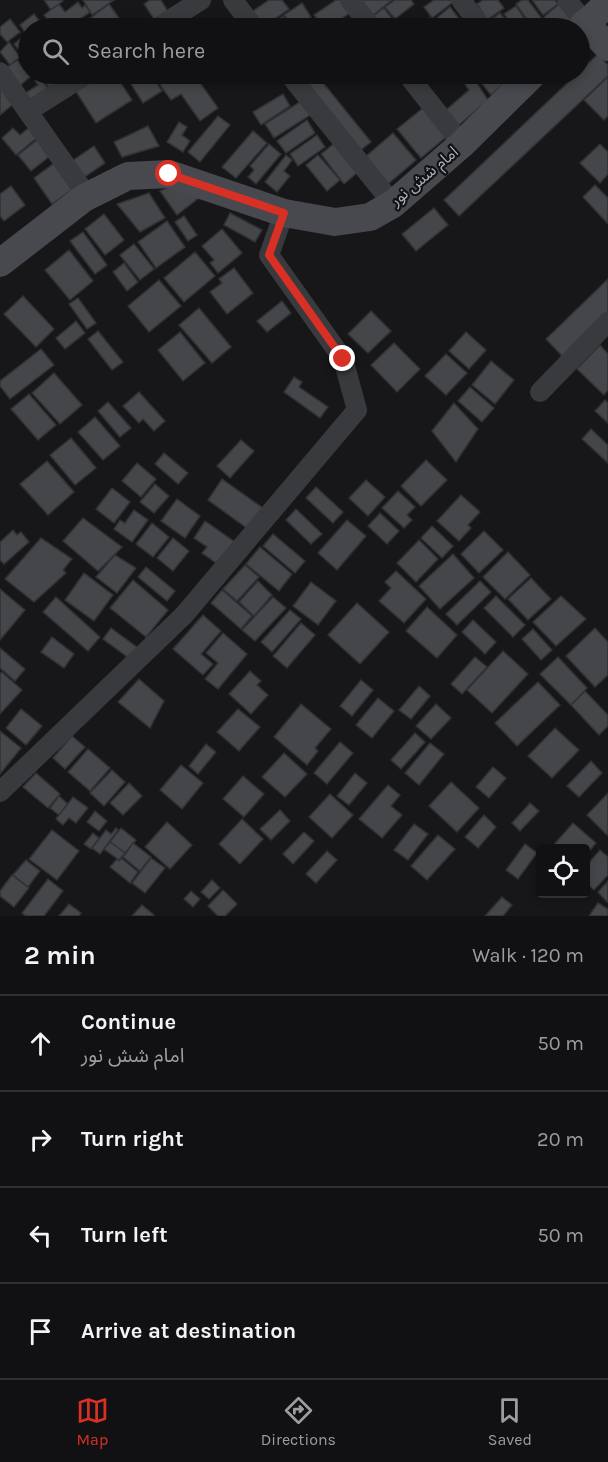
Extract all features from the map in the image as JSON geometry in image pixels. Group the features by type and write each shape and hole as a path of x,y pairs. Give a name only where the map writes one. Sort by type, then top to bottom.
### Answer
{"street":[{"path":"172,18 201,0"},
{"path":"232,0 246,18"},
{"path":"350,0 364,18"},
{"path":"461,0 474,18"},
{"path":"567,0 577,18"},
{"path":"590,19 608,3"},
{"path":"590,32 608,47"},
{"path":"0,72 30,110 88,197"},
{"path":"30,110 71,84"},
{"path":"297,84 393,204"},
{"path":"415,84 462,144"},
{"name":"امام شش نور","path":"0,262 84,198 128,176 169,174 284,213 335,222 370,217 393,204 462,144 517,84"},
{"path":"0,792 184,615 357,410 343,359 269,255 284,213"},
{"path":"540,392 608,322"}],"building":[{"path":"44,0 62,0 63,1 51,10"},
{"path":"83,0 114,0 92,15"},
{"path":"150,0 161,0 169,13 162,18 153,18 144,4"},
{"path":"269,0 282,0 289,9 276,18 254,18 250,13"},
{"path":"336,0 347,0 354,10 342,18 316,18 314,15"},
{"path":"364,0 392,0 372,16 361,2"},
{"path":"395,0 411,0 414,4 396,18 385,7"},
{"path":"434,0 456,0 432,18 424,7"},
{"path":"483,0 498,0 504,8 490,18 486,18 477,4"},
{"path":"522,0 528,0 542,18 526,18 516,4"},
{"path":"532,0 555,0 558,4 543,15"},
{"path":"78,2 82,8 85,5 90,12 81,18 46,18 44,15 59,4 65,12"},
{"path":"302,3 311,17 286,18 284,15"},
{"path":"109,4 119,18 91,18"},
{"path":"559,4 571,18 545,18"},
{"path":"516,6 524,18 507,18 504,14"},
{"path":"450,7 459,18 436,18"},
{"path":"384,8 392,18 373,18"},
{"path":"500,13 504,18 493,18"},
{"path":"10,19 18,29 18,34 7,42 0,34 0,27"},
{"path":"9,42 18,54 18,59 10,65 0,52"},
{"path":"598,54 608,65 608,76 459,216 444,200 566,84 590,84 590,62"},
{"path":"17,60 18,84 22,84 17,88 3,70"},
{"path":"608,77 608,116 604,120 584,100"},
{"path":"45,84 51,93 31,106 24,94 38,85"},
{"path":"46,84 65,84 53,93"},
{"path":"85,84 122,84 132,100 96,123 75,90"},
{"path":"131,84 157,84 162,91 143,103"},
{"path":"201,84 218,108 200,121 181,94 171,100 160,85"},
{"path":"303,84 324,84 371,142 357,153"},
{"path":"465,84 478,84 488,100 459,125 446,110 469,90"},
{"path":"482,84 503,84 491,95"},
{"path":"0,85 17,101 0,115"},
{"path":"283,94 290,106 261,125 253,112"},
{"path":"303,100 312,114 274,138 265,124"},
{"path":"423,108 446,137 421,158 397,129"},
{"path":"218,116 230,125 200,162 188,152"},
{"path":"307,120 315,133 286,153 277,141"},
{"path":"179,122 187,127 182,135 190,141 183,152 167,142"},
{"path":"31,126 39,136 16,155 2,138 13,128 20,135"},
{"path":"148,126 159,146 122,157 114,142"},
{"path":"253,131 267,143 236,178 222,167"},
{"path":"393,133 416,160 388,184 365,157"},
{"path":"317,135 325,147 298,166 290,154"},
{"path":"42,136 55,152 31,171 18,155"},
{"path":"336,142 359,171 344,184 321,154"},
{"path":"269,144 281,154 256,184 248,177 254,170 250,166"},
{"path":"600,144 608,152 608,174 600,183 580,163"},
{"path":"94,146 105,163 83,178 72,161"},
{"path":"286,155 292,160 284,171 290,176 277,192 265,182"},
{"path":"318,155 340,180 327,191 306,165"},
{"path":"60,159 79,185 52,204 34,178"},
{"path":"595,185 608,198 608,224 583,197"},
{"path":"11,186 25,205 4,221 0,216 0,194"},
{"path":"169,187 200,197 177,215 160,191"},
{"path":"149,193 165,218 140,232 117,204"},
{"path":"434,208 448,225 416,251 402,234"},
{"path":"230,213 262,230 255,242 224,225"},
{"path":"104,214 124,240 105,255 85,229"},
{"path":"184,216 197,235 188,241 175,222"},
{"path":"167,221 185,247 156,268 138,242"},
{"path":"222,229 242,253 218,273 210,263 214,260 202,246"},
{"path":"83,232 107,265 95,274 70,241"},
{"path":"134,244 154,269 140,280 120,255"},
{"path":"69,250 93,281 70,300 45,270"},
{"path":"195,252 215,276 184,302 164,278"},
{"path":"124,263 138,282 127,291 113,272"},
{"path":"234,268 253,293 227,314 210,292 222,283 219,279"},
{"path":"608,279 608,313 563,357 546,339"},
{"path":"159,280 181,306 149,332 128,306"},
{"path":"23,296 54,329 36,347 4,314"},
{"path":"78,298 96,323 87,329 69,304"},
{"path":"282,301 291,313 267,332 257,321"},
{"path":"199,308 231,347 212,363 179,325"},
{"path":"371,311 391,331 368,353 348,334"},
{"path":"76,321 85,333 65,349 56,338"},
{"path":"98,331 123,362 112,370 88,339"},
{"path":"180,332 205,363 183,381 158,350"},
{"path":"466,332 486,350 469,369 449,351"},
{"path":"394,343 420,369 397,392 371,365"},
{"path":"600,345 608,354 608,390 604,395 577,369"},
{"path":"41,349 54,365 10,399 0,386 0,381"},
{"path":"446,354 467,373 446,395 425,376"},
{"path":"491,361 514,380 495,404 472,385"},
{"path":"54,373 82,405 60,424 32,393"},
{"path":"294,377 302,382 299,387 328,407 320,418 284,392"},
{"path":"470,387 494,408 482,422 458,401"},
{"path":"139,392 165,421 154,431 143,419 139,423 123,406"},
{"path":"29,394 56,425 38,440 11,409"},
{"path":"605,400 608,403 608,423 595,411"},
{"path":"108,402 131,428 120,437 98,411"},
{"path":"454,403 478,429 456,462 432,431"},
{"path":"95,417 120,446 103,460 78,432"},
{"path":"591,429 608,445 608,463 582,439"},
{"path":"71,438 96,468 75,485 50,455"},
{"path":"241,440 254,451 230,478 217,466"},
{"path":"164,453 188,473 178,484 155,464"},
{"path":"426,460 447,480 421,506 401,486"},
{"path":"47,461 74,492 48,515 20,484"},
{"path":"137,463 156,479 141,497 122,481"},
{"path":"222,479 263,508 248,529 208,500"},
{"path":"366,480 385,497 368,516 349,498"},
{"path":"155,484 169,496 154,513 140,502"},
{"path":"316,487 343,512 333,523 306,498"},
{"path":"112,488 130,502 114,523 96,509"},
{"path":"398,491 415,507 407,515 412,520 404,528 382,508"},
{"path":"461,495 480,512 468,525 471,528 459,541 437,521"},
{"path":"177,499 200,516 185,538 161,521"},
{"path":"296,509 322,534 311,544 286,520"},
{"path":"134,510 148,520 132,542 114,529 120,520 125,523"},
{"path":"380,513 399,531 387,544 368,526"},
{"path":"83,518 122,547 98,571 63,541"},
{"path":"347,520 366,536 337,570 318,553"},
{"path":"205,521 235,542 219,565 202,553 207,547 194,538"},
{"path":"152,523 169,537 153,557 136,544"},
{"path":"432,526 453,546 442,558 421,538"},
{"path":"13,530 17,535 21,532 29,542 4,564 0,560 0,542"},
{"path":"484,531 503,550 479,573 461,554"},
{"path":"273,534 305,561 295,573 263,546"},
{"path":"41,538 72,559 63,570 66,573 34,602 5,579"},
{"path":"173,538 189,551 173,571 157,558"},
{"path":"419,540 438,559 416,582 397,563"},
{"path":"260,547 292,574 279,591 246,564"},
{"path":"508,552 530,575 505,599 483,577"},
{"path":"453,554 474,578 440,609 419,586"},
{"path":"115,555 136,568 117,593 96,577"},
{"path":"245,565 259,577 237,601 223,589"},
{"path":"146,567 175,591 167,601 138,577"},
{"path":"396,571 426,599 404,623 379,601 391,588 385,582"},
{"path":"84,573 113,595 94,621 65,600"},
{"path":"531,578 551,599 528,620 508,599"},
{"path":"133,580 168,610 146,637 110,608"},
{"path":"258,581 272,595 254,616 239,602"},
{"path":"480,581 491,592 457,625 446,614"},
{"path":"311,582 336,601 318,625 293,606"},
{"path":"0,589 25,610 0,640"},
{"path":"222,590 252,616 241,629 211,603"},
{"path":"496,596 525,625 513,637 484,608"},
{"path":"561,596 586,619 556,646 533,622"},
{"path":"56,597 100,637 88,651 43,612"},
{"path":"273,597 286,608 255,641 242,630"},
{"path":"357,603 389,632 360,664 328,635"},
{"path":"427,607 457,635 437,658 406,631"},
{"path":"290,610 301,619 272,652 261,642"},
{"path":"203,615 221,631 201,654 213,664 203,675 173,649"},
{"path":"473,620 496,642 485,654 462,632"},
{"path":"301,623 315,635 287,668 273,656"},
{"path":"111,628 138,648 130,659 103,639"},
{"path":"595,628 608,642 608,675 595,687 566,656"},
{"path":"533,629 552,650 541,660 522,639"},
{"path":"223,633 247,654 218,689 205,679 218,663 206,653"},
{"path":"52,637 74,654 64,668 41,652"},
{"path":"0,648 25,669 15,681 0,668"},
{"path":"503,651 528,674 492,713 467,690"},
{"path":"475,657 487,667 462,694 451,684"},
{"path":"558,657 587,688 571,705 540,674"},
{"path":"250,671 261,681 257,685 268,695 251,714 229,694"},
{"path":"2,672 22,690 0,714 0,674"},
{"path":"139,679 164,701 150,728 118,702"},
{"path":"361,680 373,690 352,716 340,706"},
{"path":"538,682 560,705 517,746 495,723"},
{"path":"419,686 430,696 411,719 399,710"},
{"path":"585,691 608,715 608,726 599,735 571,705"},
{"path":"378,698 394,711 372,738 356,725"},
{"path":"301,704 331,729 315,748 318,751 307,765 274,737"},
{"path":"436,704 451,718 431,739 416,726"},
{"path":"21,709 42,726 26,745 6,728"},
{"path":"238,709 260,727 239,751 217,732"},
{"path":"555,728 579,750 552,778 528,756"},
{"path":"0,731 21,748 0,774"},
{"path":"415,733 425,742 401,769 391,760"},
{"path":"72,736 85,747 65,769 53,758"},
{"path":"340,742 353,753 327,784 314,773"},
{"path":"430,743 444,754 419,785 405,773"},
{"path":"206,744 216,752 198,774 189,766"},
{"path":"88,749 110,768 90,791 68,772"},
{"path":"284,753 307,774 285,797 262,777"},
{"path":"591,761 602,773 579,797 567,786"},
{"path":"181,765 203,783 182,809 160,790"},
{"path":"493,767 506,778 489,798 476,787"},
{"path":"112,770 125,782 104,806 90,793"},
{"path":"36,773 60,794 48,808 23,787"},
{"path":"355,773 367,783 349,805 337,796"},
{"path":"243,776 264,794 244,817 223,799"},
{"path":"451,782 479,808 457,832 429,806"},
{"path":"129,783 142,796 123,815 110,803"},
{"path":"388,785 400,795 391,806 402,815 382,838 359,819"},
{"path":"608,793 608,834 607,835 587,815"},
{"path":"330,794 353,815 332,838 309,817"},
{"path":"59,796 68,804 59,815 50,808"},
{"path":"73,797 88,808 76,823 69,818 63,825 56,819"},
{"path":"530,803 539,811 520,831 512,823"},
{"path":"280,810 290,821 271,840 260,829"},
{"path":"95,811 107,821 99,831 87,822"},
{"path":"484,815 496,827 478,848 465,837"},
{"path":"242,819 263,839 240,864 219,844"},
{"path":"167,822 192,845 170,869 145,847"},
{"path":"573,823 596,843 590,850 590,844 555,844"},
{"path":"414,824 428,834 408,860 394,850"},
{"path":"116,828 118,830 100,854 92,848 106,830 111,834"},
{"path":"121,828 136,840 125,853 110,842"},
{"path":"52,830 79,851 57,880 29,859"},
{"path":"304,832 314,841 293,864 283,854"},
{"path":"93,833 99,838 91,849 84,844"},
{"path":"438,835 455,849 427,880 411,866"},
{"path":"110,842 125,853 119,860 104,849"},
{"path":"133,843 151,857 140,871 123,857"},
{"path":"525,844 536,852 518,879 506,870"},
{"path":"600,850 608,857 608,875 594,890 590,886 590,861"},
{"path":"327,851 337,860 316,883 306,874"},
{"path":"121,858 138,872 130,883 110,867"},
{"path":"151,858 165,868 145,893 132,883"},
{"path":"26,860 40,871 28,887 13,875"},
{"path":"12,875 29,888 14,907 0,896 0,891"},
{"path":"48,879 63,891 44,916 26,916 22,913"},
{"path":"212,880 220,888 209,899 201,892"},
{"path":"608,881 608,901 607,902 598,892"},
{"path":"223,890 237,904 225,916 218,916 208,906"},
{"path":"191,891 200,899 193,907 184,899"},
{"path":"502,897 512,905 503,916 485,916"},
{"path":"598,903 608,909 608,916 589,916"},
{"path":"69,904 81,913 79,916 59,916"},
{"path":"142,905 154,915 132,916"}],"route":[{"path":"169,174 284,213 269,255 343,359"}]}
